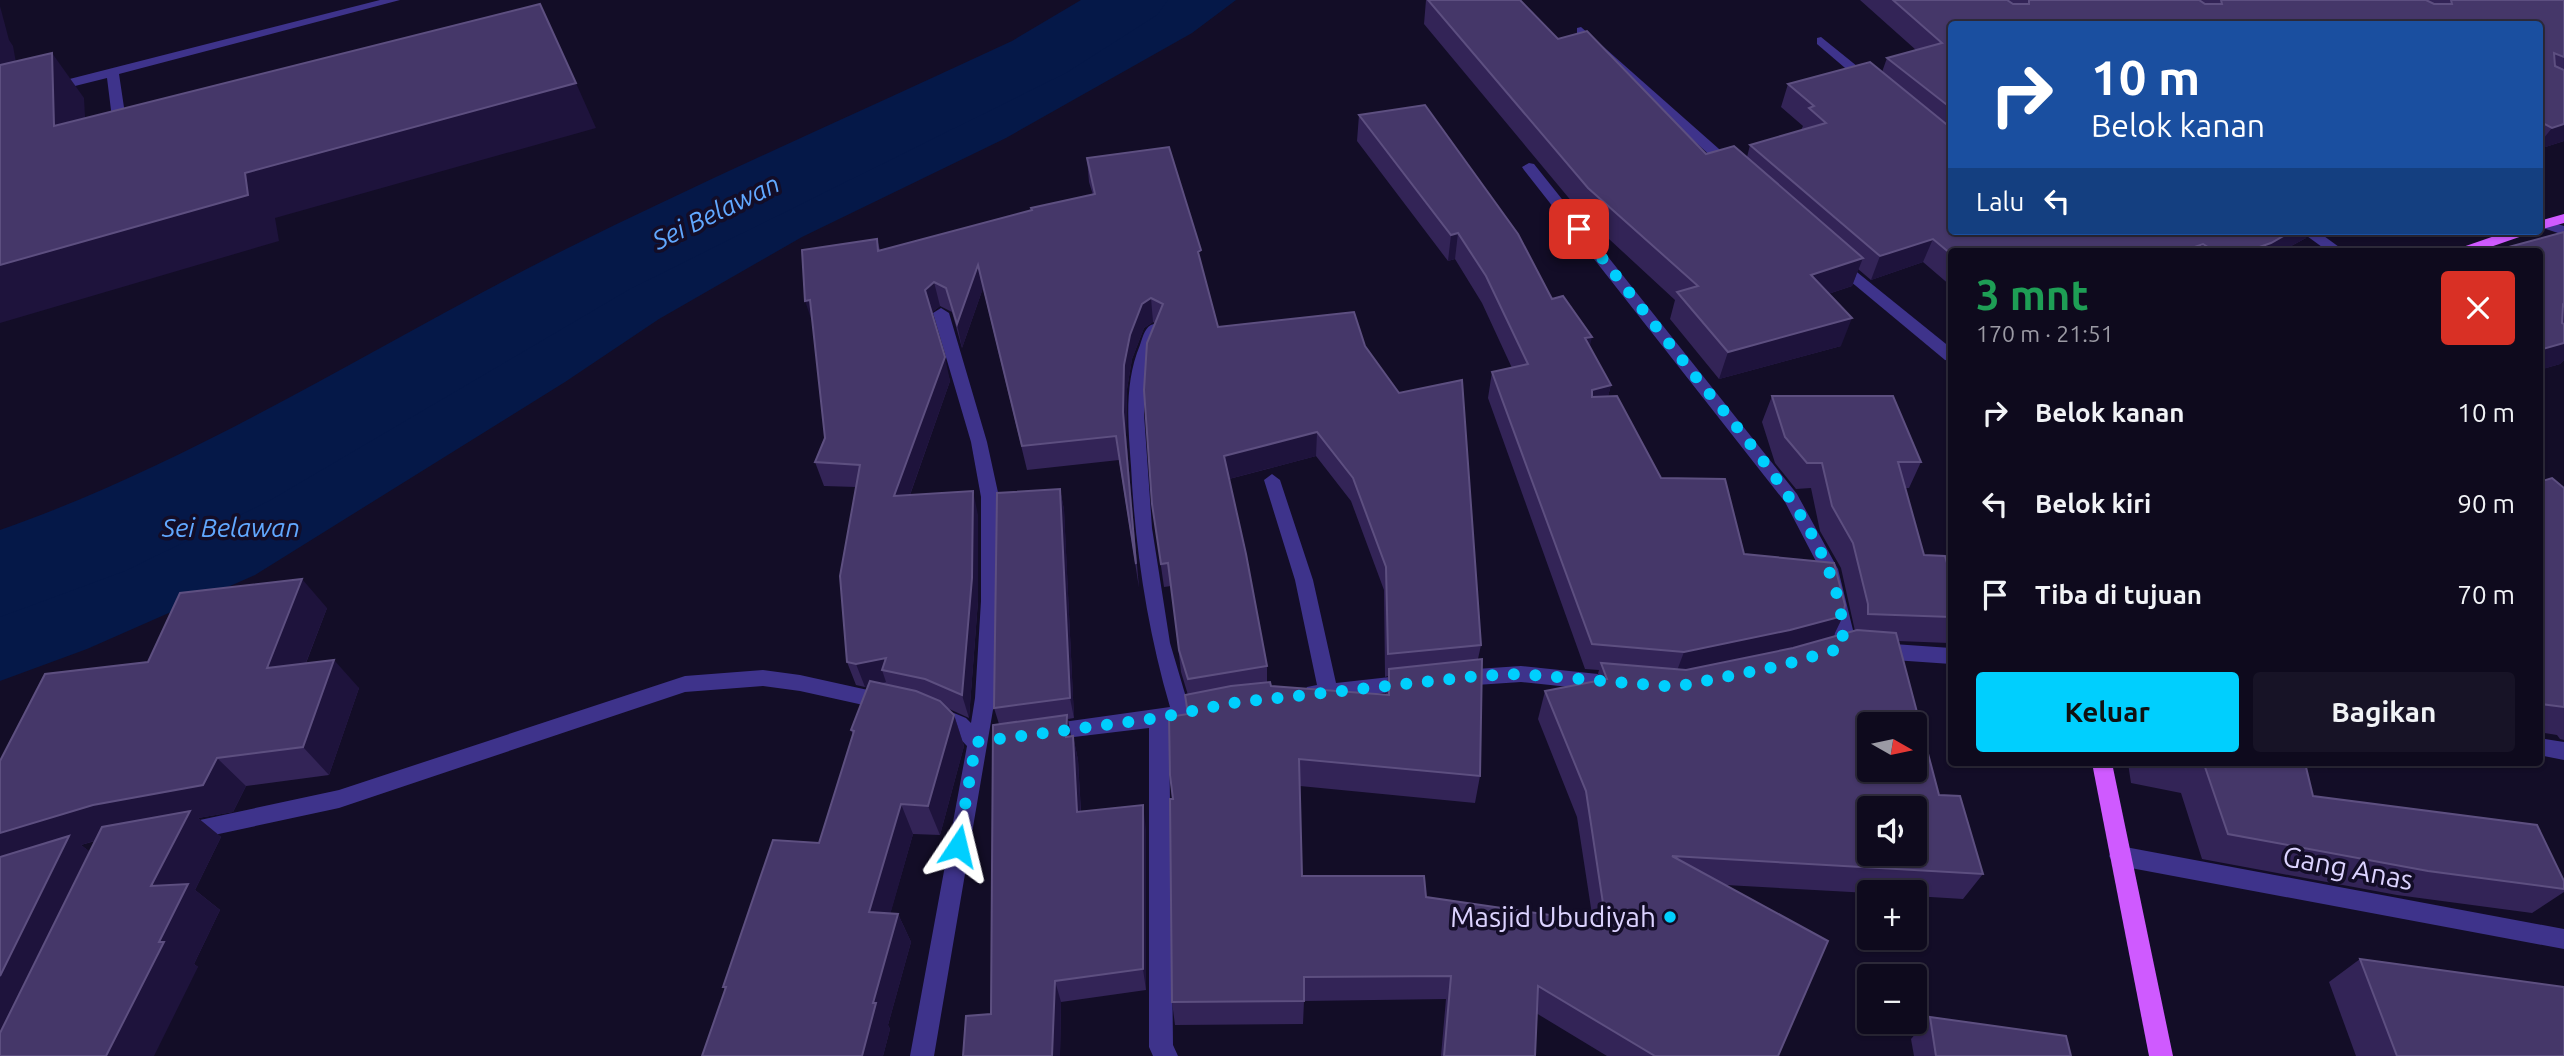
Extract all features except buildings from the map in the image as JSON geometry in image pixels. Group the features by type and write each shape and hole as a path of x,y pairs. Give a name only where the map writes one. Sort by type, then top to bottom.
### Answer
{"main road":[{"path":"2543,225 2564,218"},
{"path":"2474,248 2511,235"},
{"path":"2103,766 2161,1056"}],"street":[{"path":"37,92 394,0"},
{"path":"1581,31 1739,174"},
{"path":"1821,41 1880,91"},
{"path":"112,72 124,153"},
{"path":"1529,167 1791,498 1829,569 1844,630 1836,650 1948,656"},
{"path":"2543,225 2564,231"},
{"path":"2313,235 2333,248"},
{"path":"1826,253 1948,354"},
{"path":"922,1056 985,698 990,497 979,442 941,313"},
{"path":"1154,328 1139,366 1136,414 1143,528 1161,643 1181,713"},
{"path":"1272,480 1304,580 1328,692"},
{"path":"1292,695 1521,674 1639,685"},
{"path":"165,836 339,799 685,684 763,678 800,683 912,708 959,724 976,742"},
{"path":"1028,735 1158,718 1232,703"},
{"path":"1158,718 1161,1047 1166,1056"},
{"path":"976,742 1002,738"},
{"path":"2543,747 2564,751"},
{"name":"Gang Anas","path":"2120,856 2564,939"}],"water":[{"name":"Sei Belawan","path":"1108,0 1236,0 1192,33 1006,138 802,237 659,319 565,382 255,575 87,649 0,681 0,572 126,521 479,343"}],"waterway":[{"name":"Sei Belawan","path":"0,574 87,542 233,474 598,269 1039,57 1132,0"}],"place":[{"name":"Masjid Ubudiyah","path":"1670,917"}],"route":[{"path":"958,846 976,742 1158,718 1232,703 1478,676 1521,674 1675,687 1779,666 1842,648 1844,630 1829,569 1791,498 1579,229"}]}
